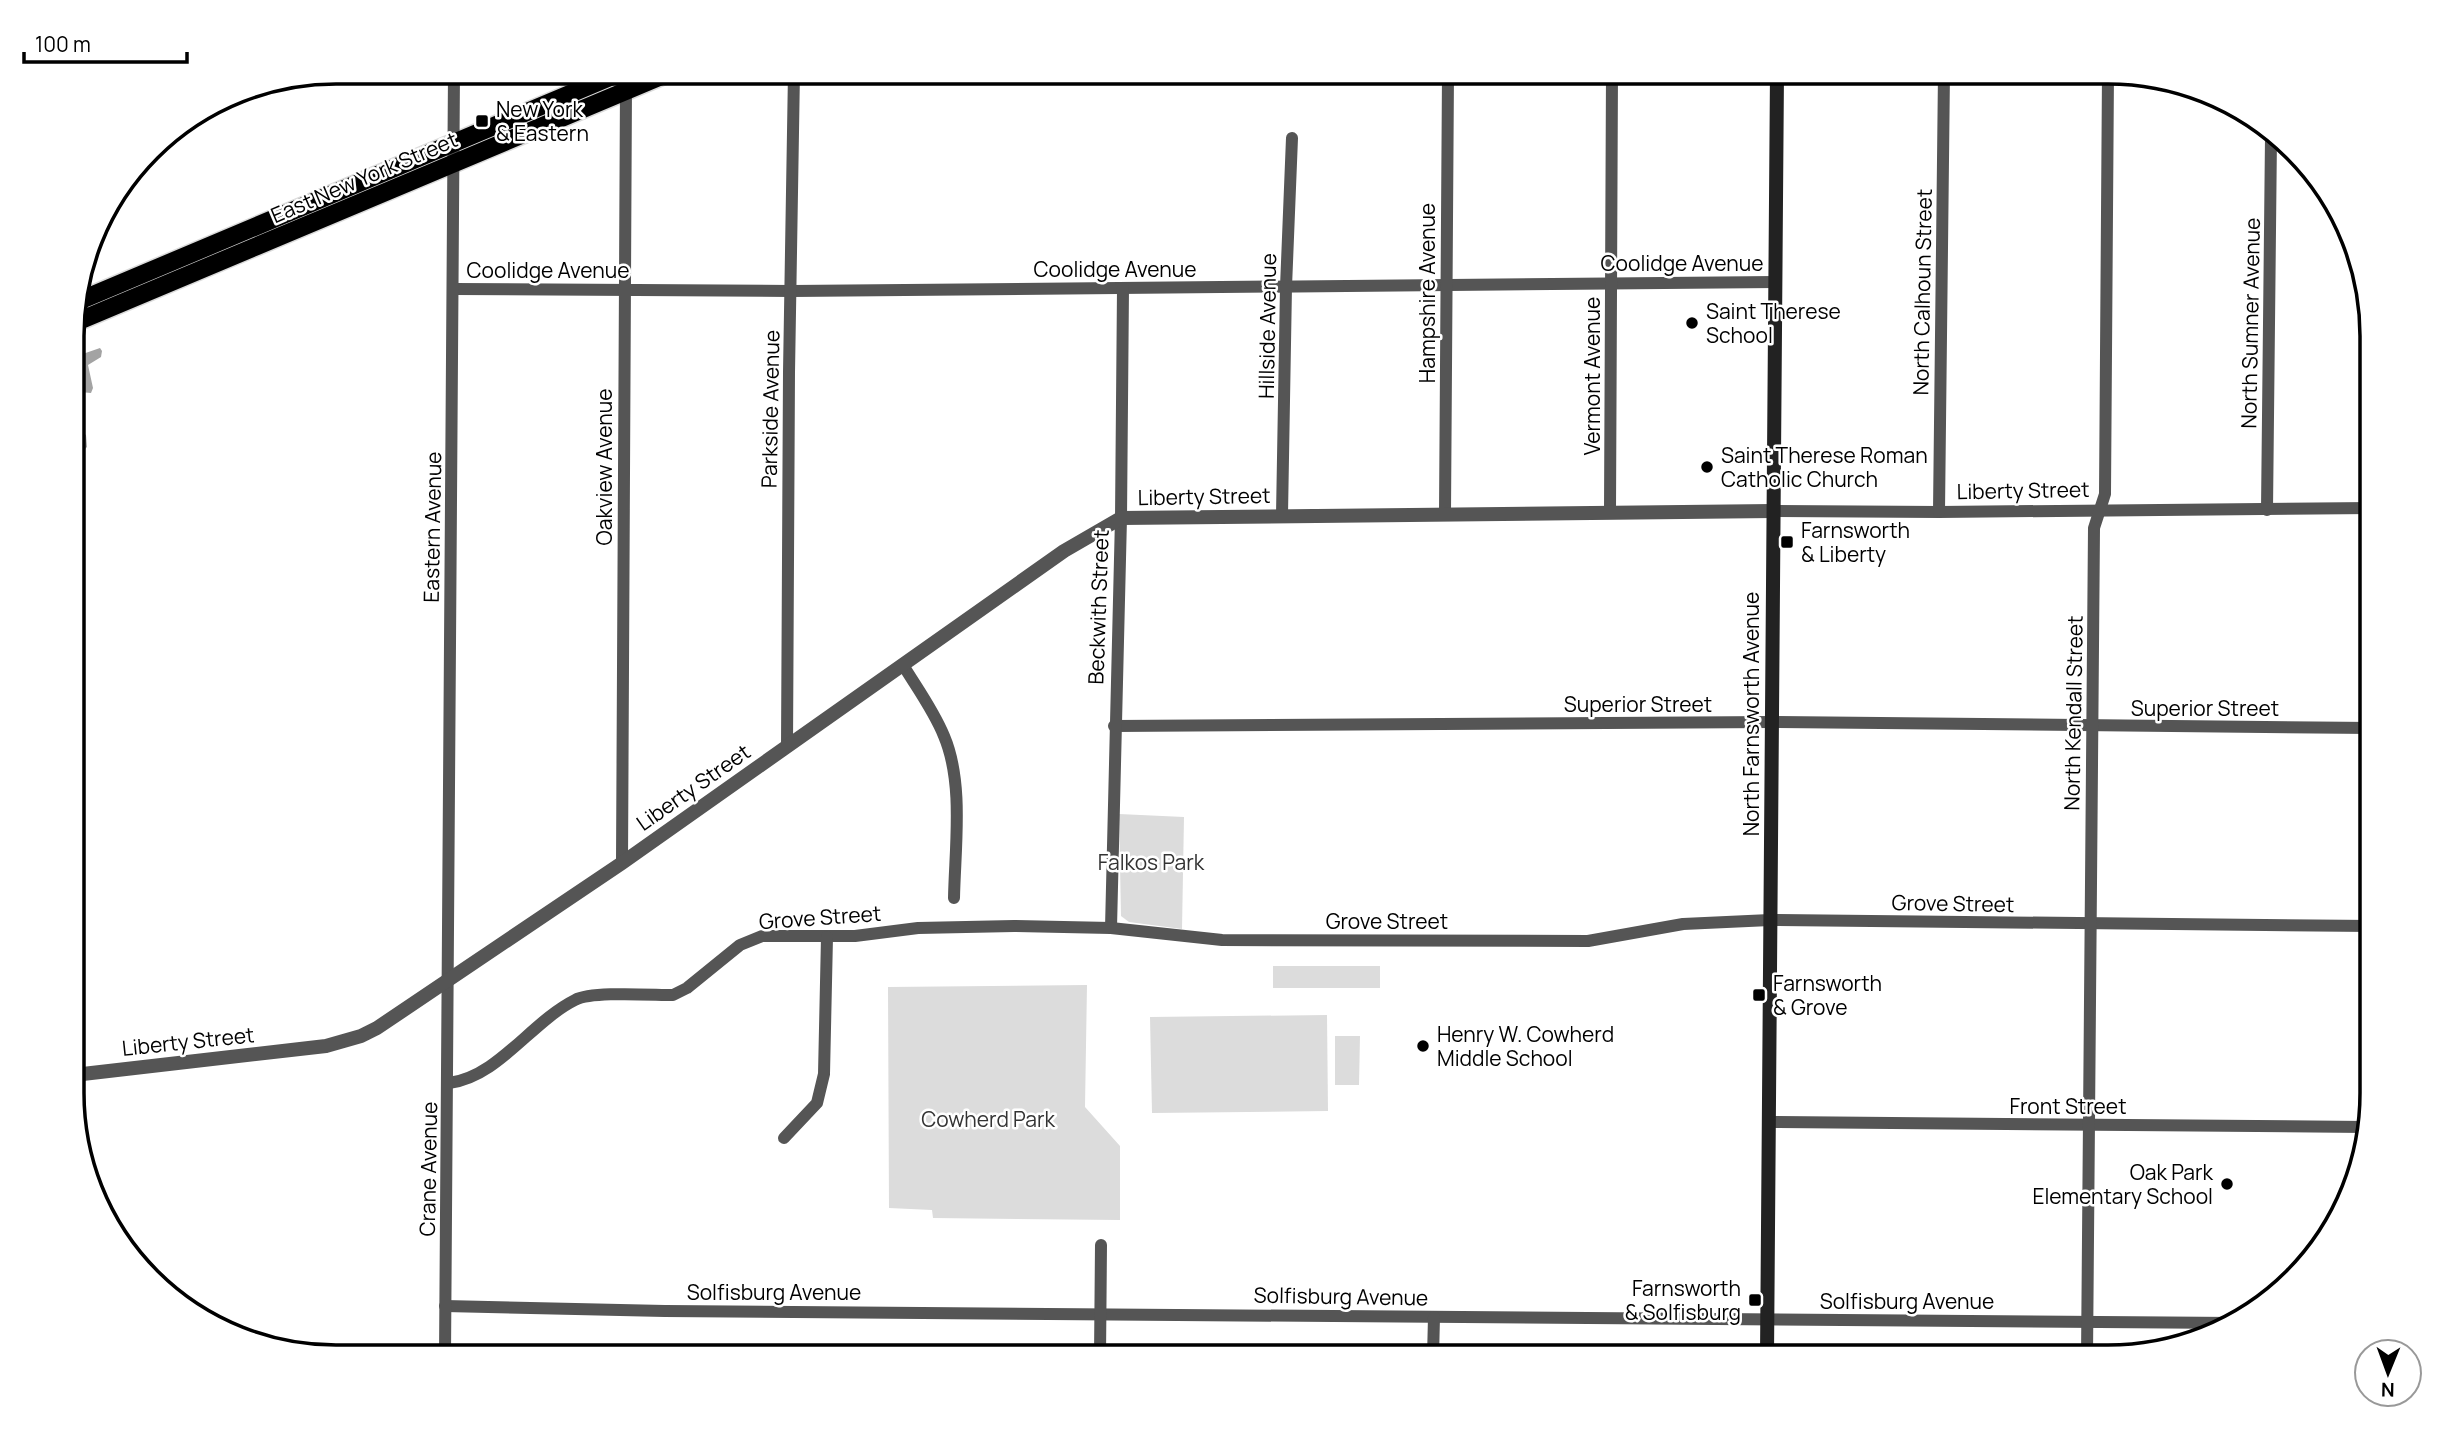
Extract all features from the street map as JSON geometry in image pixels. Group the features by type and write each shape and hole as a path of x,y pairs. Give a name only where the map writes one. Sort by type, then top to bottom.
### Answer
{"main road":[{"name":"East New York Street","path":"87,297 595,84"},
{"name":"East New York Street","path":"85,318 643,84"},
{"name":"North Farnsworth Avenue","path":"1767,1345 1777,84"}],"street":[{"name":"Eastern Avenue","path":"447,982 454,84"},
{"name":"Oakview Avenue","path":"622,863 625,84"},
{"name":"Parkside Avenue","path":"788,747 789,386 794,84"},
{"name":"Hampshire Avenue","path":"1445,513 1448,84"},
{"name":"Vermont Avenue","path":"1610,512 1612,84"},
{"name":"North Calhoun Street","path":"1939,512 1944,84"},
{"name":"North Kendall Street","path":"2087,1345 2094,528 2105,494 2108,84"},
{"name":"Hillside Avenue","path":"1282,515 1292,138"},
{"name":"North Sumner Avenue","path":"2267,510 2271,144"},
{"name":"Coolidge Avenue","path":"454,289 792,291 1776,282"},
{"name":"Beckwith Street","path":"1111,928 1121,518 1123,288"},
{"name":"Liberty Street","path":"84,1074 319,1047 361,1036 393,1019 622,863 1064,551 1121,518 1445,513 2360,508"},
{"path":"902,666 930,707 950,753 955,797 954,898"},
{"name":"Superior Street","path":"1114,726 1772,722 2360,728"},
{"name":"Grove Street","path":"449,1083 466,1081 484,1070 577,998 673,995 687,988 740,945 762,936 855,936 918,928 1014,926 1111,928 1222,940 1588,941 1683,924 1770,920 2360,926"},
{"path":"784,1138 817,1103 824,1074 827,937"},
{"name":"Crane Avenue","path":"445,1345 449,1083 447,982"},
{"name":"Front Street","path":"1769,1122 2358,1127"},
{"path":"1100,1345 1101,1245"},
{"name":"Solfisburg Avenue","path":"445,1306 665,1311 2211,1323"},
{"path":"1433,1345 1434,1317"}],"green space":[{"name":"Falkos Park","path":"1119,814 1184,817 1182,929 1129,922 1121,916"},
{"path":"1273,966 1380,966 1380,988 1273,988"},
{"name":"Cowherd Park","path":"1087,985 1085,1107 1120,1146 1120,1220 933,1218 932,1210 889,1208 888,987"},
{"path":"1327,1015 1328,1111 1152,1113 1150,1017"},
{"path":"1335,1036 1360,1036 1359,1085 1335,1085"}],"shaded area":[{"path":"100,348 102,351 101,357 88,365 93,388 91,393 84,392 84,354"},
{"path":"84,434 86,435 87,447 84,450"}],"place":[{"name":"New York & Eastern","path":"482,121"},
{"name":"Saint Therese School","path":"1692,323"},
{"name":"Saint Therese Roman Catholic Church","path":"1707,467"},
{"name":"Farnsworth & Liberty","path":"1787,542"},
{"name":"Farnsworth & Grove","path":"1759,995"},
{"name":"Henry W. Cowherd Middle School","path":"1423,1046"},
{"name":"Oak Park Elementary School","path":"2227,1184"},
{"name":"Farnsworth & Solfisburg","path":"1755,1300"}]}
